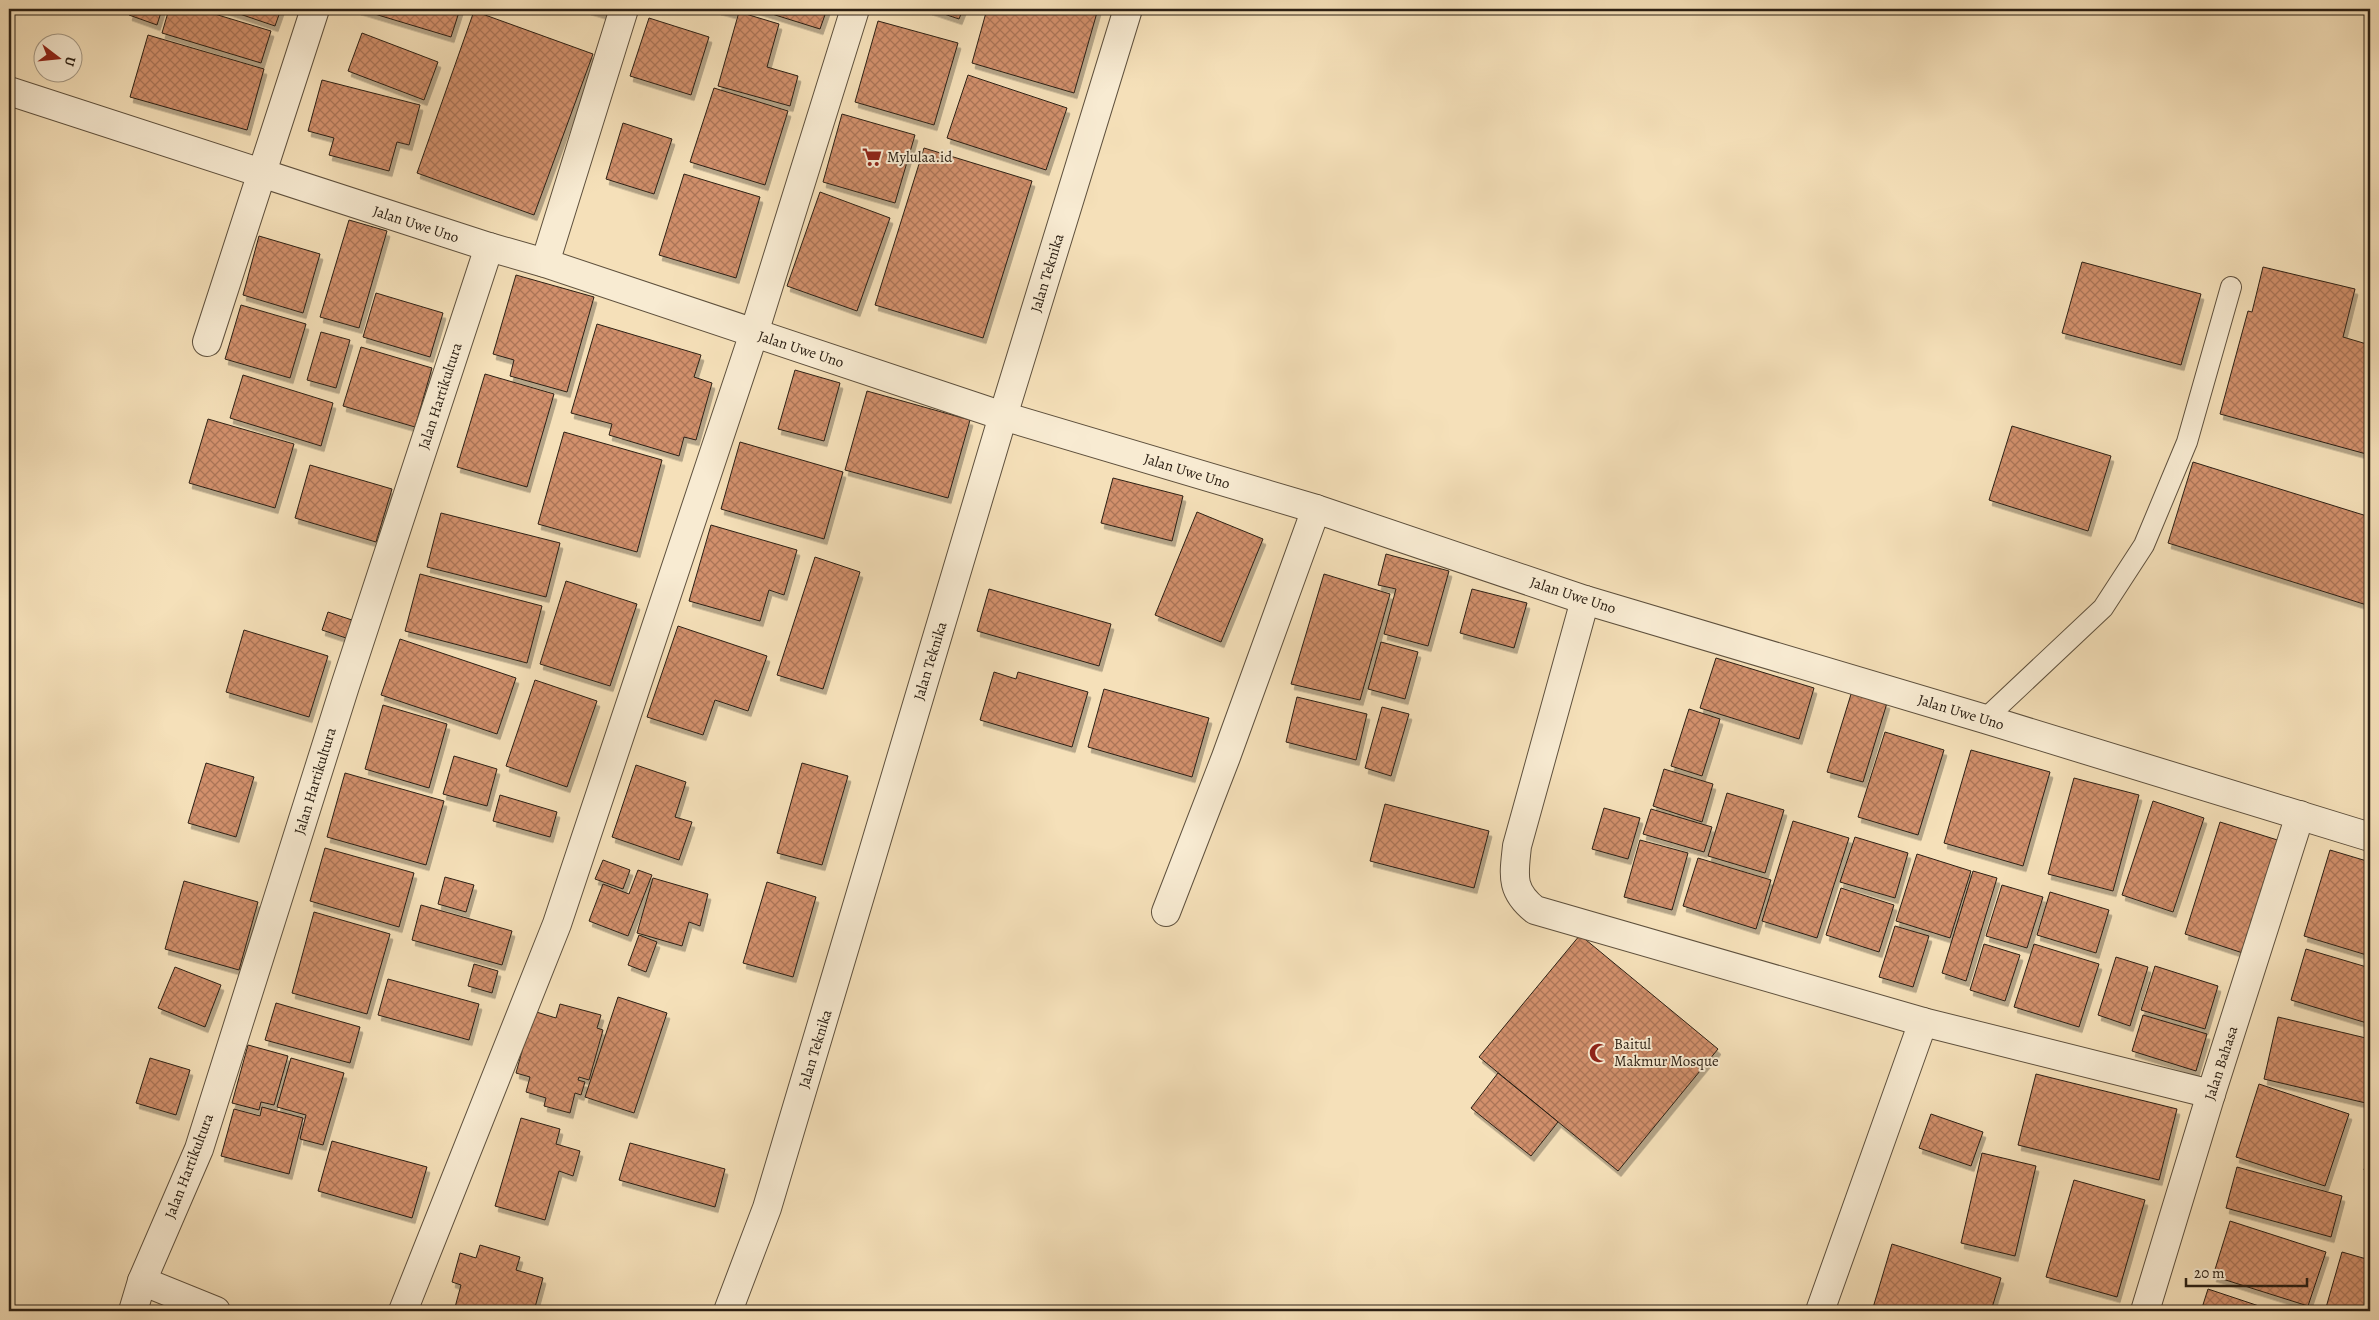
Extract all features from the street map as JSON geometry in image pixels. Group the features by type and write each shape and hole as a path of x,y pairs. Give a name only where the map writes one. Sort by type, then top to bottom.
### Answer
{"street":[{"path":"208,342 315,9"},
{"path":"545,263 624,9"},
{"path":"403,1311 557,924 754,333 855,9"},
{"name":"Jalan Teknika","path":"728,1311 767,1208 1003,416 1128,9"},
{"name":"Jalan Uwe Uno","path":"9,91 488,247 545,263 1003,416 1316,509 1585,600 1985,719 2370,838"},
{"name":"Jalan Hartikultura","path":"133,1311 142,1281 198,1149 345,686 488,247"},
{"path":"1166,912 1226,757 1316,509"},
{"path":"1585,600 1517,846 1516,889 1523,900 1534,910 1923,1022 2211,1094"},
{"name":"Jalan Bahasa","path":"2145,1311 2211,1094 2300,815"},
{"path":"1820,1311 1923,1022"},
{"path":"142,1281 216,1311"}],"lane":[{"path":"1985,719 2103,608 2144,545 2187,442 2231,287"}],"building":[{"path":"131,9 162,9 157,25 129,15"},
{"path":"169,9 198,9 271,31 261,63 162,33"},
{"path":"225,9 281,9 275,26"},
{"path":"358,9 460,9 451,37"},
{"path":"588,9 611,9 608,15"},
{"path":"718,9 735,9 733,13"},
{"path":"756,9 827,9 820,29"},
{"path":"929,9 963,9 959,19"},
{"path":"987,9 1098,9 1074,93 972,63"},
{"path":"474,11 593,54 534,215 417,173"},
{"path":"739,12 779,24 767,67 798,76 790,106 718,86"},
{"path":"649,18 709,37 691,95 630,76"},
{"path":"878,21 958,43 934,125 855,102"},
{"path":"362,33 438,62 424,100 348,71"},
{"path":"148,35 264,69 247,130 130,97"},
{"path":"968,75 1067,108 1046,170 947,138"},
{"path":"322,80 420,105 409,145 397,142 389,171 329,155 334,138 308,131"},
{"path":"714,88 788,111 765,185 690,162"},
{"path":"842,114 915,135 895,203 823,182"},
{"path":"623,123 672,139 654,194 606,179"},
{"path":"924,148 1032,181 983,338 875,305"},
{"path":"684,174 760,197 736,278 659,255"},
{"path":"820,192 890,218 857,311 787,286"},
{"path":"349,220 387,231 359,328 320,317"},
{"path":"259,236 320,254 303,313 243,295"},
{"path":"2082,262 2201,294 2181,365 2062,333"},
{"path":"2263,267 2355,289 2343,337 2370,345 2370,455 2220,414 2248,311 2252,312"},
{"path":"516,275 594,297 567,392 510,376 514,360 493,354"},
{"path":"376,293 443,313 430,357 363,337"},
{"path":"241,305 306,324 290,378 225,359"},
{"path":"597,324 701,355 694,377 712,383 696,440 684,437 679,456 609,435 612,424 571,413"},
{"path":"321,332 350,340 336,388 307,380"},
{"path":"361,347 432,368 415,427 343,406"},
{"path":"795,370 840,383 824,441 778,429"},
{"path":"485,374 554,394 527,487 457,467"},
{"path":"243,375 333,403 321,446 230,418"},
{"path":"867,391 970,420 948,498 845,470"},
{"path":"208,419 294,444 275,508 189,483"},
{"path":"2012,426 2111,456 2088,531 1989,500"},
{"path":"564,432 662,460 637,552 538,524"},
{"path":"740,442 843,472 824,539 721,509"},
{"path":"2193,462 2370,517 2370,606 2168,543"},
{"path":"310,465 392,489 376,542 295,518"},
{"path":"1113,478 1183,496 1172,541 1101,523"},
{"path":"1197,512 1263,539 1221,642 1155,615"},
{"path":"441,513 560,543 546,597 427,567"},
{"path":"711,525 797,550 784,595 769,590 760,621 689,601"},
{"path":"1386,554 1449,571 1428,646 1384,634 1396,589 1378,585"},
{"path":"815,557 860,572 823,689 777,675"},
{"path":"420,574 542,606 527,663 405,631"},
{"path":"1324,574 1390,594 1360,700 1291,684"},
{"path":"566,581 637,604 610,686 540,664"},
{"path":"989,589 1111,624 1099,666 977,631"},
{"path":"1472,589 1527,603 1514,648 1460,633"},
{"path":"328,612 352,620 346,638 322,630"},
{"path":"678,626 767,656 748,711 715,700 703,735 647,717"},
{"path":"244,630 328,656 309,717 226,692"},
{"path":"400,639 516,678 497,734 381,695"},
{"path":"1381,642 1418,652 1405,699 1368,689"},
{"path":"1716,658 1814,688 1799,739 1700,708"},
{"path":"994,672 1016,679 1018,672 1088,692 1072,747 980,720"},
{"path":"535,680 597,701 567,787 506,766"},
{"path":"1104,689 1209,718 1192,777 1088,747"},
{"path":"1852,691 1887,703 1863,782 1827,772"},
{"path":"1297,697 1367,714 1356,760 1286,742"},
{"path":"383,705 447,724 429,788 365,769"},
{"path":"1382,707 1409,714 1391,776 1365,768"},
{"path":"1689,709 1720,719 1702,776 1671,766"},
{"path":"1885,732 1944,750 1918,835 1858,817"},
{"path":"1971,750 2050,772 2023,866 1944,843"},
{"path":"454,756 497,769 487,806 443,794"},
{"path":"206,763 254,777 236,837 188,823"},
{"path":"802,763 848,776 822,865 777,853"},
{"path":"636,765 686,782 675,817 692,822 679,860 612,837"},
{"path":"1664,769 1713,784 1702,822 1653,806"},
{"path":"345,773 444,801 426,865 327,837"},
{"path":"2074,778 2139,795 2113,891 2048,874"},
{"path":"1727,793 1784,810 1765,873 1708,856"},
{"path":"500,795 557,812 550,837 493,821"},
{"path":"2153,801 2204,818 2173,912 2122,895"},
{"path":"1385,804 1489,831 1474,888 1370,861"},
{"path":"1604,808 1640,818 1628,859 1592,849"},
{"path":"1651,809 1712,827 1704,852 1643,834"},
{"path":"1793,821 1849,838 1817,938 1762,921"},
{"path":"2220,822 2287,843 2252,956 2185,934"},
{"path":"1855,837 1908,853 1895,898 1840,882"},
{"path":"1640,840 1688,853 1672,910 1624,897"},
{"path":"325,848 414,873 399,927 310,901"},
{"path":"2330,850 2370,862 2370,956 2304,936"},
{"path":"1917,854 1971,871 1950,938 1896,921"},
{"path":"1698,858 1771,880 1756,929 1683,906"},
{"path":"603,860 630,870 623,889 595,879"},
{"path":"638,870 652,875 628,936 589,921 603,884 629,894"},
{"path":"1973,871 1997,878 1966,981 1942,973"},
{"path":"445,877 474,885 466,912 438,904"},
{"path":"653,878 708,894 700,926 689,922 682,946 637,933"},
{"path":"184,881 258,902 239,970 165,949"},
{"path":"767,882 816,897 793,977 743,963"},
{"path":"2002,885 2043,897 2027,948 1986,936"},
{"path":"1841,888 1894,905 1879,952 1826,935"},
{"path":"2050,892 2109,910 2096,953 2037,935"},
{"path":"421,905 512,931 502,965 412,940"},
{"path":"314,912 390,934 367,1014 292,993"},
{"path":"1895,926 1929,936 1913,987 1879,977"},
{"path":"639,935 657,942 646,972 628,965"},
{"name":"Baitul Makmur Mosque","path":"1580,935 1718,1049 1618,1171 1479,1057"},
{"path":"1984,944 2020,955 2005,1001 1970,990"},
{"path":"2034,944 2099,964 2079,1027 2014,1007"},
{"path":"2306,949 2370,968 2370,1024 2291,1000"},
{"path":"2116,957 2148,967 2130,1026 2098,1015"},
{"path":"474,964 498,971 492,993 468,986"},
{"path":"2155,966 2218,986 2205,1029 2141,1010"},
{"path":"175,967 221,985 205,1027 158,1008"},
{"path":"388,979 479,1004 469,1040 378,1015"},
{"path":"618,997 667,1013 634,1113 585,1097"},
{"path":"276,1003 360,1027 350,1063 265,1040"},
{"path":"560,1004 601,1015 597,1028 603,1030 589,1080 579,1077 578,1080 585,1082 581,1095 575,1093 570,1113 544,1106 546,1098 526,1092 530,1077 516,1073 533,1011 556,1018"},
{"path":"2143,1015 2207,1034 2196,1071 2132,1051"},
{"path":"2278,1017 2370,1039 2370,1104 2264,1079"},
{"path":"248,1045 288,1056 274,1105 261,1102 259,1110 232,1103"},
{"path":"150,1058 190,1070 176,1115 136,1103"},
{"path":"291,1058 344,1073 323,1145 300,1139 306,1115 277,1107"},
{"path":"1498,1073 1558,1122 1531,1156 1471,1108"},
{"path":"2036,1074 2177,1109 2159,1180 2018,1145"},
{"path":"2259,1084 2349,1114 2325,1186 2236,1157"},
{"path":"262,1107 303,1118 289,1174 221,1156 234,1109 260,1116"},
{"path":"1931,1114 1983,1132 1971,1166 1919,1148"},
{"path":"521,1118 560,1129 556,1144 580,1151 573,1176 559,1171 545,1220 495,1206"},
{"path":"332,1141 427,1167 412,1218 318,1191"},
{"path":"630,1143 725,1169 715,1207 619,1180"},
{"path":"2370,1149 2370,1172 2364,1170"},
{"path":"1982,1153 2036,1166 2015,1256 1961,1243"},
{"path":"2237,1167 2342,1196 2331,1237 2226,1208"},
{"path":"2074,1180 2145,1200 2117,1297 2046,1277"},
{"path":"2230,1221 2326,1252 2308,1306 2213,1276"},
{"path":"1892,1244 2001,1278 1991,1311 1872,1311"},
{"path":"480,1245 520,1257 516,1270 543,1278 534,1311 454,1311 461,1285 452,1282 460,1253 476,1258"},
{"path":"2342,1252 2370,1260 2370,1311 2325,1311"},
{"path":"2208,1289 2274,1311 2201,1311"}],"place":[{"name":"Mylulaa.id","path":"872,157"},
{"name":"Baitul Makmur Mosque","path":"1599,1053"}]}
